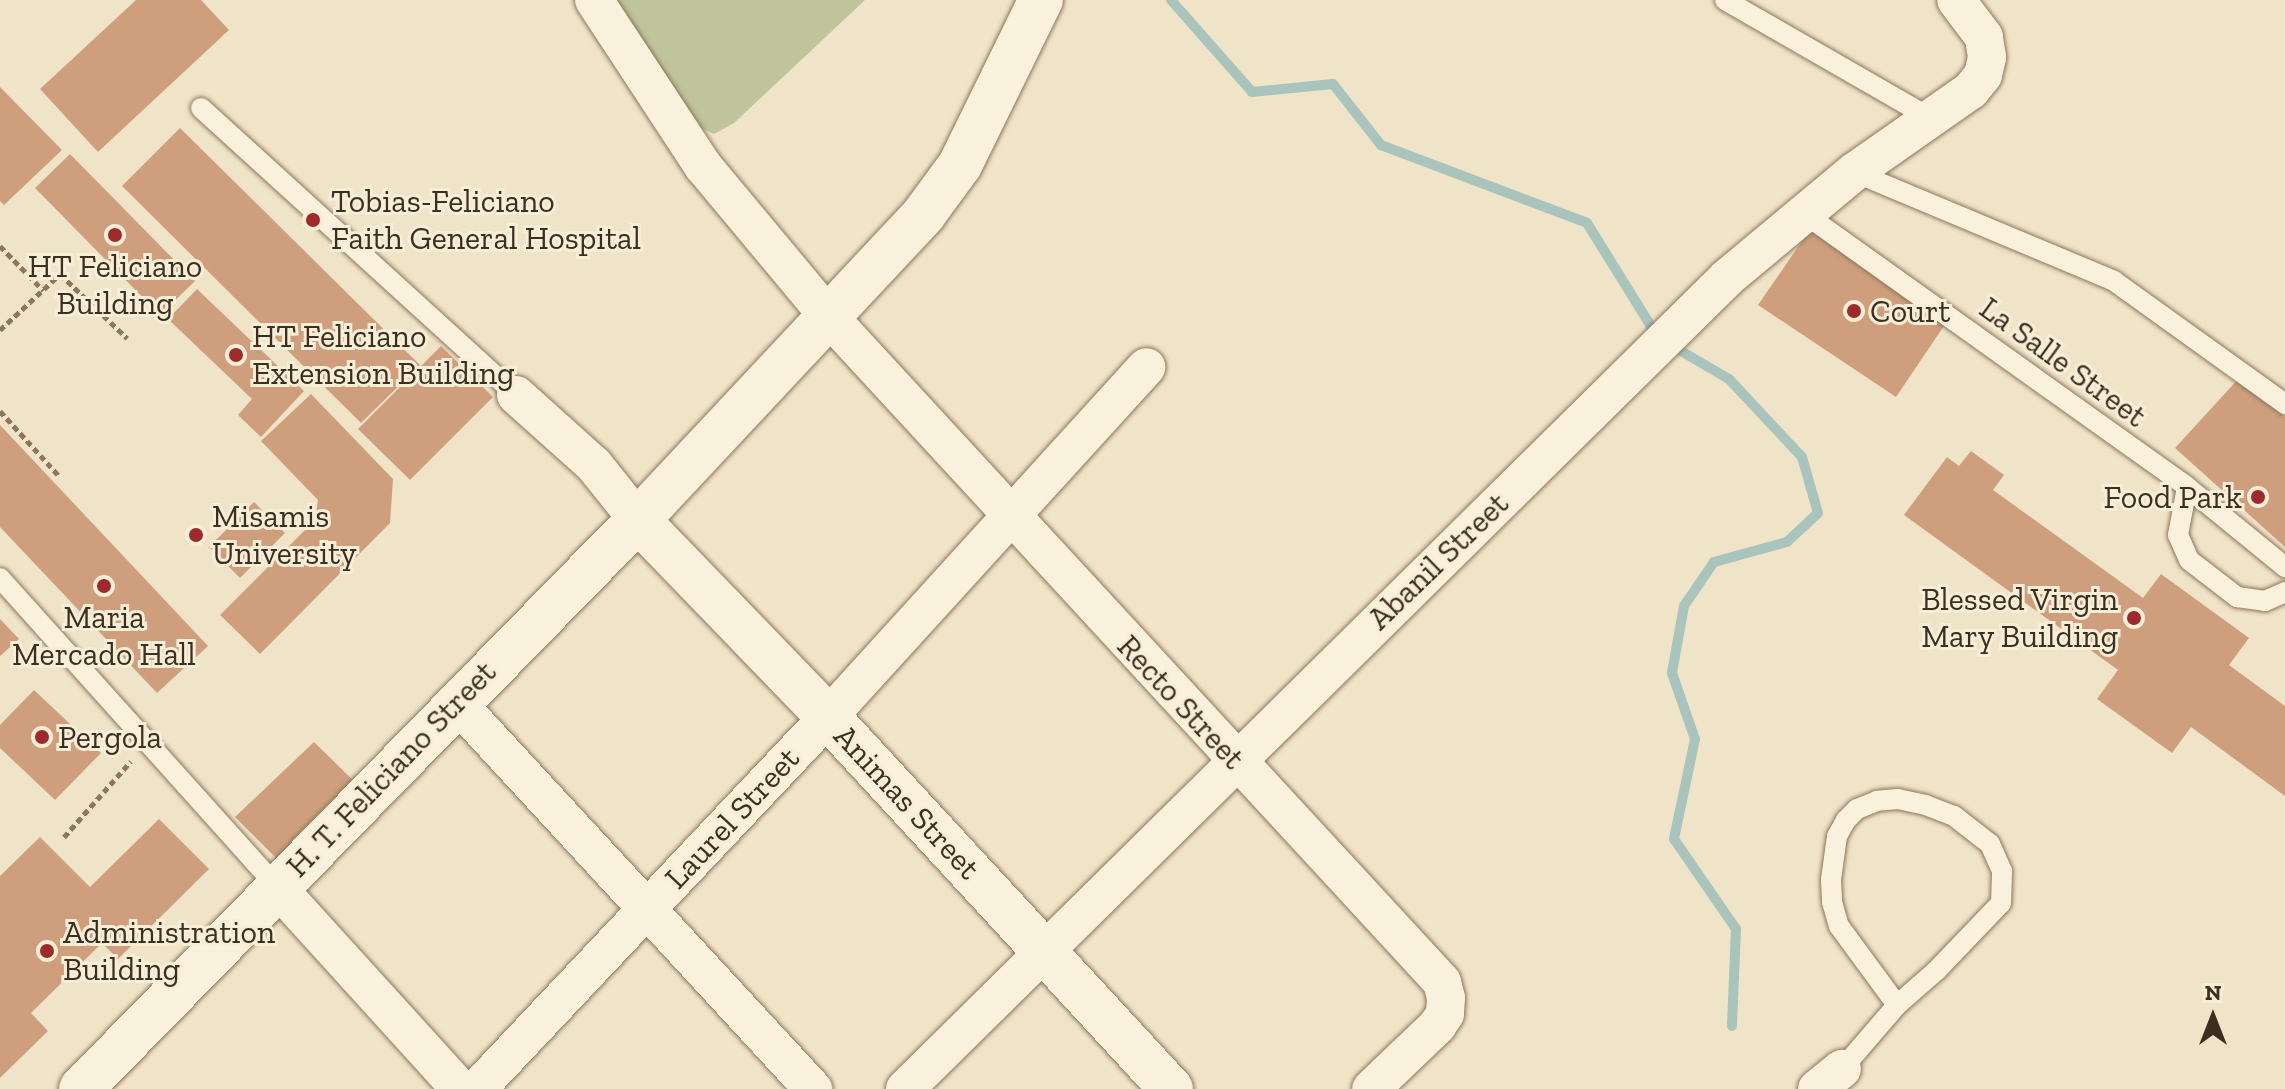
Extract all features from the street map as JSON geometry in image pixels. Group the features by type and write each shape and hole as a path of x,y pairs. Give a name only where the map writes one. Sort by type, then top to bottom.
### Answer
{"street":[{"name":"Recto Street","path":"594,0 703,166 829,317 1235,761 1442,982 1445,1014 1437,1026 1371,1089"},
{"name":"H. T. Feliciano Street","path":"81,1089 456,702 638,520 924,214 960,165 1041,0"},
{"name":"Abanil Street","path":"905,1089 1727,278 1802,212 1971,90 1983,75 1987,57 1984,37 1956,0"},
{"name":"Laurel Street","path":"477,1089 828,717 1146,367"},
{"path":"516,395 594,465 638,520"},
{"name":"Animas Street","path":"638,520 828,717 1171,1089"},
{"path":"456,702 813,1089"},
{"path":"276,886 460,1089"}],"lane":[{"path":"1725,0 1930,118"},
{"path":"201,108 516,395"},
{"path":"1854,172 2114,281 2285,404"},
{"name":"La Salle Street","path":"1802,212 2187,487 2285,567"},
{"path":"2187,487 2178,535 2189,560 2237,597 2265,601 2285,592"},
{"path":"0,578 276,886"},
{"path":"1829,1079 1897,1005 1994,914 2004,887 1998,856 1978,833 1940,810 1898,799 1877,801 1857,809 1846,820 1837,836 1831,880 1832,902 1839,926 1897,1005"}],"path":[{"path":"0,246 43,290"},
{"path":"0,330 60,274 127,338"},
{"path":"0,411 60,477"},
{"path":"64,837 147,742"}],"green space":[{"path":"614,0 865,0 734,123 714,134 698,127"}],"building":[{"path":"136,0 201,0 229,30 98,152 40,89"},
{"path":"0,87 62,150 4,205 0,201"},
{"path":"180,128 420,365 361,423 122,186"},
{"name":"HT Feliciano Building","path":"70,154 195,281 160,315 35,188"},
{"name":"Court","path":"1813,225 1950,317 1896,397 1758,305"},
{"name":"HT Feliciano Extension Building","path":"197,289 304,391 261,437 238,415 252,399 168,319"},
{"path":"441,346 493,397 410,480 358,429"},
{"name":"Food Park","path":"2240,377 2285,417 2285,547 2175,448"},
{"path":"311,394 393,479 390,523 260,654 220,615 315,520 318,500 261,441"},
{"name":"Maria Mercado Hall","path":"0,425 208,646 157,693 0,527"},
{"name":"Blessed Virgin Mary Building","path":"1971,451 2004,475 1993,490 2143,598 2161,574 2249,638 2229,665 2285,706 2285,796 2191,727 2172,753 2097,699 2118,670 1904,515 1947,457 1959,466"},
{"path":"254,502 285,533 240,578 209,547"},
{"path":"0,619 19,639 0,656"},
{"name":"Pergola","path":"34,690 101,753 55,800 0,748 0,725"},
{"path":"314,742 360,787 282,864 235,817"},
{"name":"Administration Building","path":"159,819 209,869 118,959 102,943 31,1013 48,1031 0,1078 0,876 40,837 90,887"}],"waterway":[{"path":"1171,0 1252,92 1333,84 1381,145 1587,223 1657,336"},
{"path":"1681,351 1729,379 1802,457 1818,513 1787,542 1714,562 1684,606 1672,673 1695,739 1674,839 1736,929 1732,1026"}],"place":[{"name":"Tobias-Feliciano Faith General Hospital","path":"313,220"},
{"name":"HT Feliciano Building","path":"115,235"},
{"name":"Court","path":"1854,311"},
{"name":"HT Feliciano Extension Building","path":"236,355"},
{"name":"Food Park","path":"2258,497"},
{"name":"Misamis University","path":"196,535"},
{"name":"Maria Mercado Hall","path":"104,586"},
{"name":"Blessed Virgin Mary Building","path":"2134,618"},
{"name":"Pergola","path":"42,737"},
{"name":"Administration Building","path":"47,951"}]}
